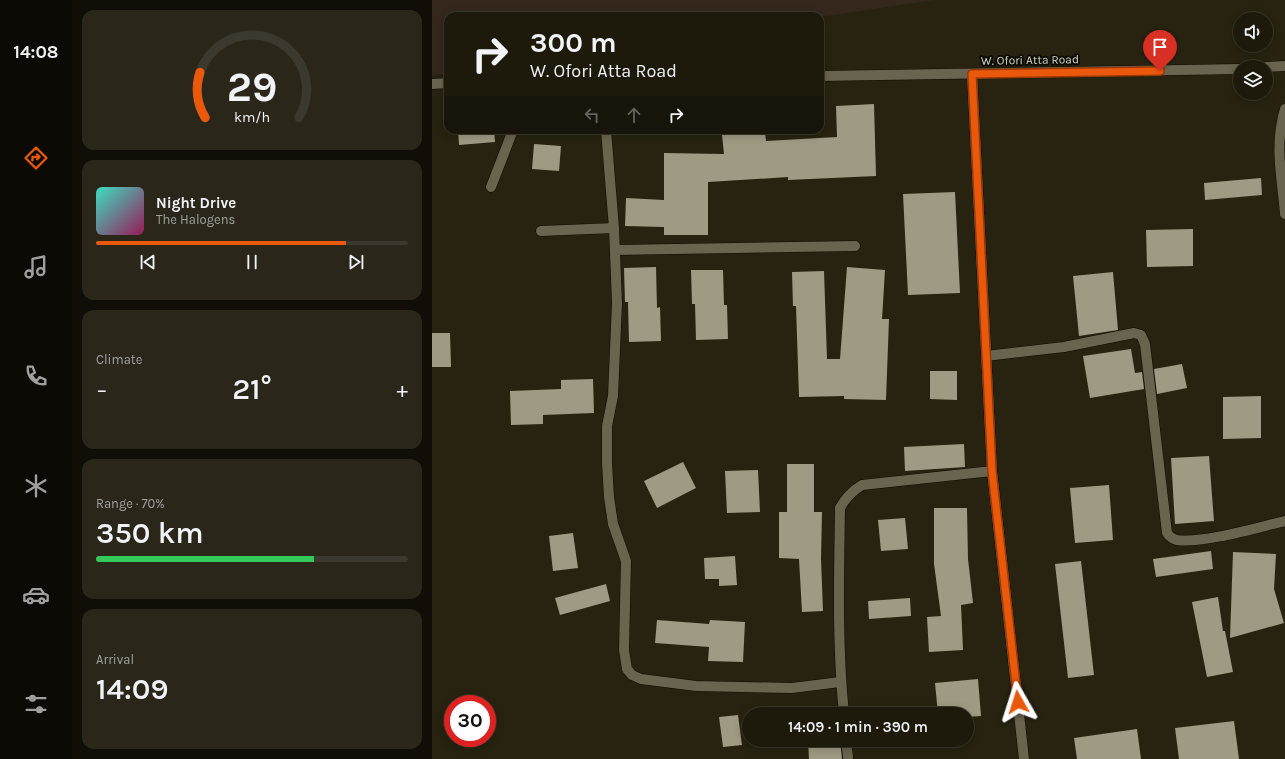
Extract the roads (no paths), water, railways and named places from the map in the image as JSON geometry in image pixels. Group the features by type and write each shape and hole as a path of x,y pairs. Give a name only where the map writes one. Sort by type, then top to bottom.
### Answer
{"street":[{"path":"1273,67 1285,66"},
{"name":"W. Ofori Atta Road","path":"824,76 1233,69"},
{"path":"972,74 992,471 1024,759"},
{"path":"432,84 444,83"},
{"path":"1285,109 1280,126 1278,147 1285,214"},
{"path":"491,187 511,134"},
{"path":"606,134 614,228 617,303 613,396 607,426 609,497 613,524 626,561 624,650 627,669 632,676 641,679 696,686 792,688 840,682"},
{"path":"541,231 614,228"},
{"path":"615,250 855,246"},
{"path":"986,356 1064,347 1134,333 1141,335 1145,344 1167,533 1172,538 1179,540 1201,539 1285,521"},
{"path":"843,707 840,682 840,508 845,499 852,491 862,485 992,471"},
{"path":"847,747 848,757"}]}
